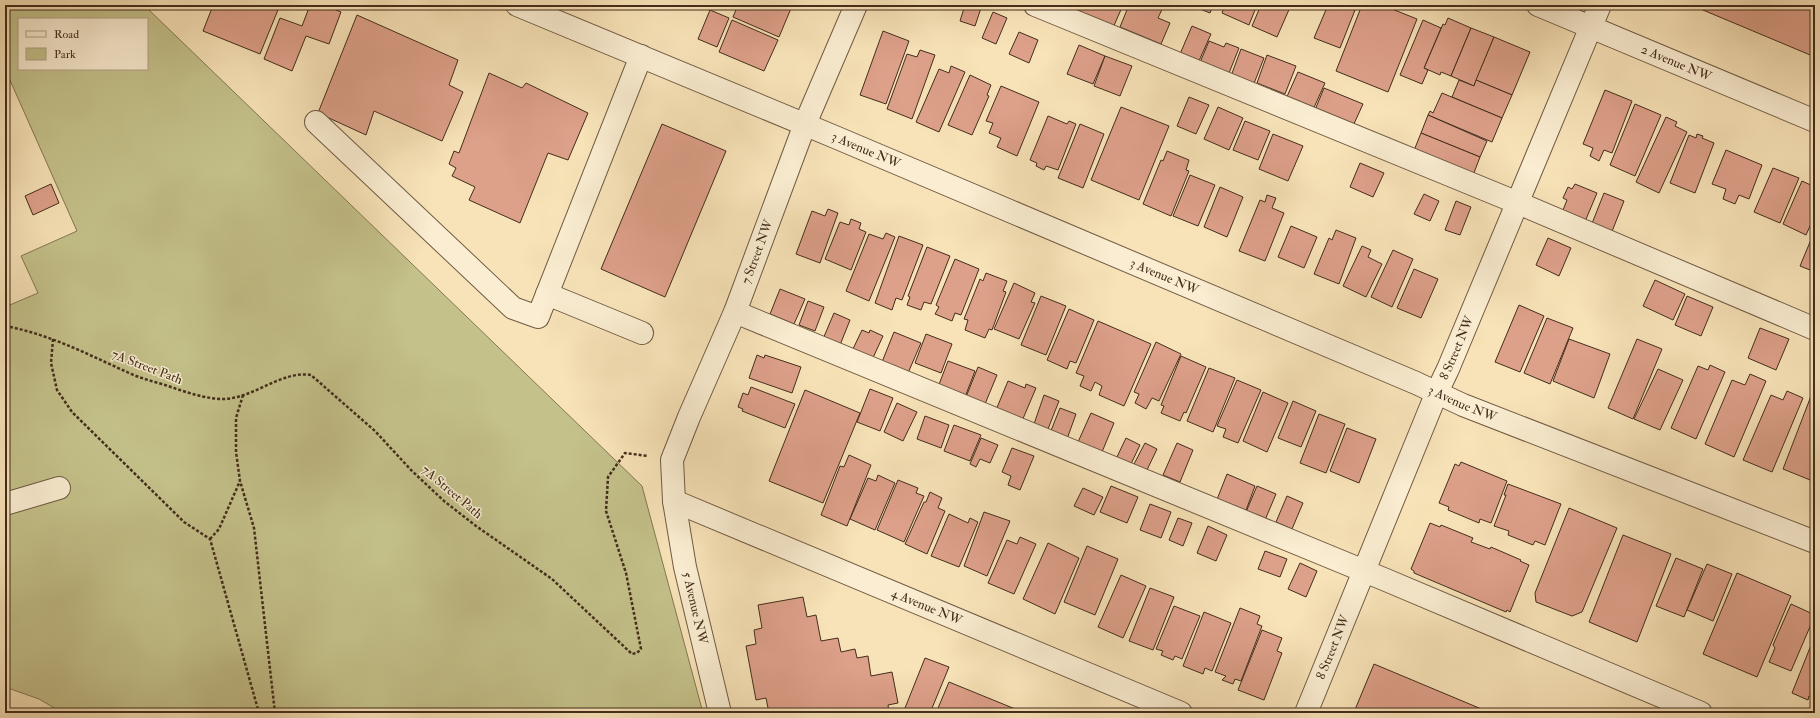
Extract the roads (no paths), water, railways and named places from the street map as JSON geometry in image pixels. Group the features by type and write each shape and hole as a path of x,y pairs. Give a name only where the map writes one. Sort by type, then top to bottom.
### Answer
{"street":[{"name":"3 Avenue NW","path":"517,5 805,124 1470,407 1815,542"},
{"name":"7 Street NW","path":"674,501 672,460 735,312 805,124 856,5"},
{"path":"1035,5 1518,203 1815,329"},
{"name":"2 Avenue NW","path":"1538,5 1590,28 1815,120"},
{"name":"8 Street NW","path":"1306,713 1437,392 1518,203 1600,5"},
{"path":"316,122 513,308 538,317 641,56"},
{"path":"547,294 642,333"},
{"path":"735,312 1365,571 1701,713"},
{"path":"5,504 59,488"},
{"name":"5 Avenue NW","path":"674,501 685,567 720,713"},
{"name":"4 Avenue NW","path":"674,501 1181,713"}]}
